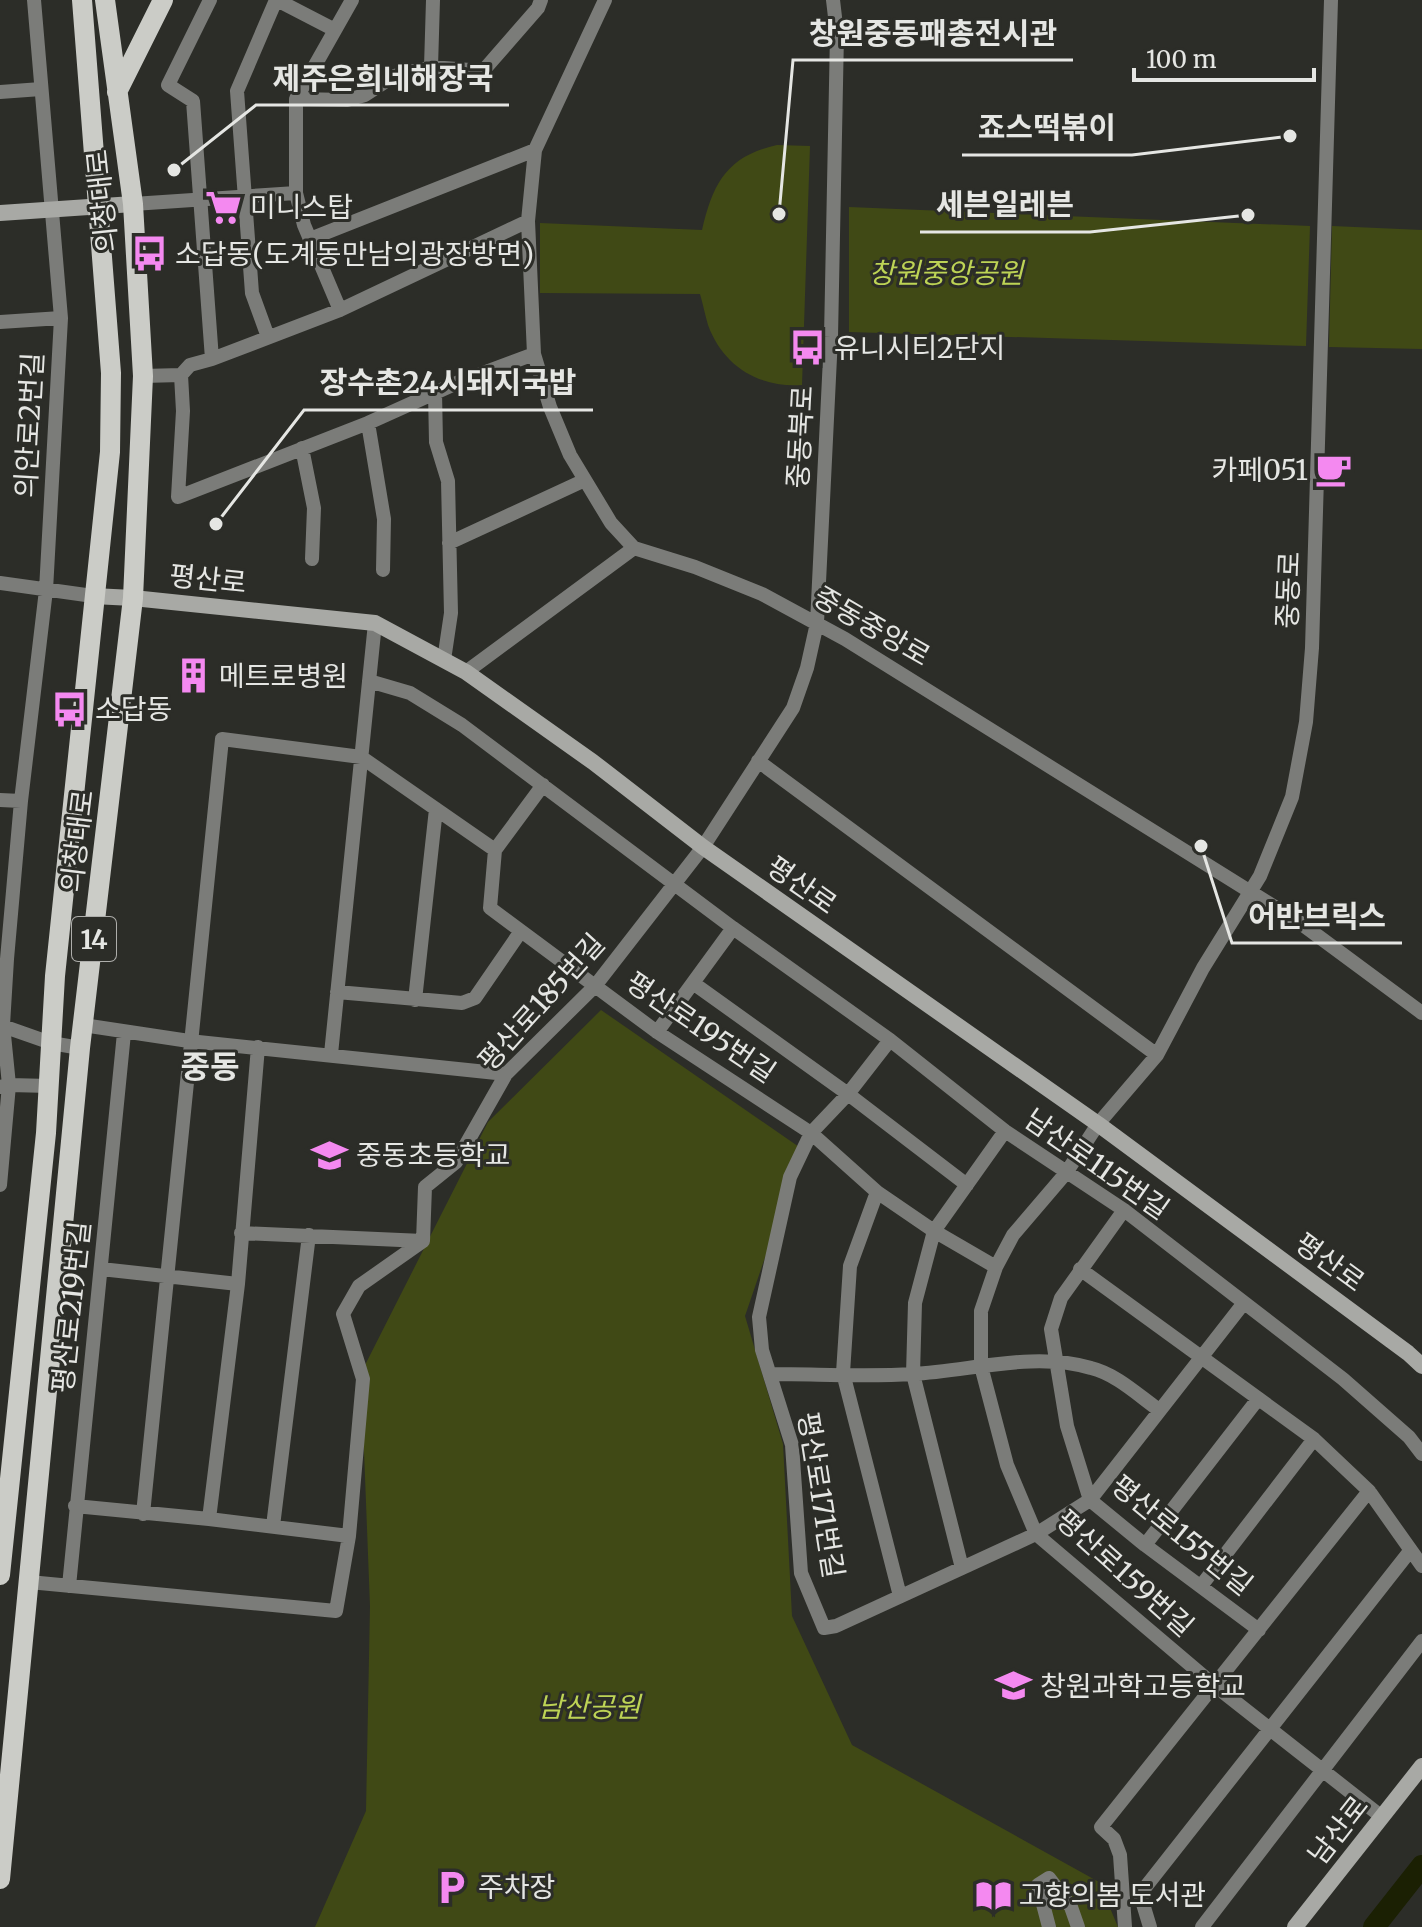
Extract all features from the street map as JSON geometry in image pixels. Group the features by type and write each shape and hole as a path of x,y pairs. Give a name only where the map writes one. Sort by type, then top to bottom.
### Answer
{"main road":[{"name":"의창대로","path":"0,1575 50,1086 55,976 110,452 111,373 82,0"},
{"name":"의창대로","path":"0,1879 80,1048 133,598 143,376 133,204 105,0"},
{"path":"117,92 163,0"},
{"path":"0,213 133,204"},
{"name":"평산로","path":"93,596 375,623 466,672 593,762 703,847 1098,1124 1422,1366"},
{"name":"남산로","path":"1295,1927 1422,1766"}],"street":[{"name":"의안로2번길","path":"0,1185 4,1086 2,1025 21,801 46,590 61,318 34,0"},
{"path":"210,0 168,85 193,101 212,359"},
{"path":"268,337 252,293 237,91 276,0 335,30"},
{"path":"340,310 310,239 296,193 296,99 352,0"},
{"path":"431,67 433,0"},
{"path":"296,99 347,100 365,95 394,76 431,67 483,71 538,8 541,0"},
{"path":"466,672 634,548 611,523 570,455 550,407 534,354 528,221 535,150 605,0"},
{"name":"중동북로","path":"703,847 793,708 807,668 817,623 831,323 837,34 833,0"},
{"name":"중동로","path":"1098,1124 1157,1055 1203,968 1264,867 1290,806 1307,707 1312,648 1331,0"},
{"path":"0,92 41,89"},
{"path":"310,239 535,150"},
{"path":"133,204 296,193"},
{"path":"528,221 340,310 190,365 181,375 183,411 178,497 534,354"},
{"path":"0,322 61,318"},
{"path":"143,376 181,375"},
{"path":"435,392 436,442 448,481 451,613 444,660"},
{"path":"368,423 384,519 383,570"},
{"path":"302,448 314,508 312,559"},
{"path":"449,543 585,480"},
{"name":"중동중앙로","path":"634,548 695,567 762,594 817,623 1299,922 1422,1013"},
{"path":"0,583 93,596"},
{"path":"331,1054 375,623"},
{"name":"남산로115번길","path":"369,681 410,693 462,725 733,928 890,1040 1005,1131 1124,1210 1343,1379 1409,1437 1422,1454"},
{"path":"143,1514 222,739 361,757 495,850 543,785"},
{"path":"758,761 1157,1055"},
{"path":"0,800 21,801"},
{"path":"415,1000 436,809"},
{"name":"평산로185번길","path":"423,1241 425,1187 456,1162 506,1074 595,986 703,847"},
{"name":"평산로195번길","path":"495,850 490,908 657,1032 811,1133 877,1192 934,1231 996,1267"},
{"path":"657,1032 733,928"},
{"path":"337,992 453,1004 475,998 521,931"},
{"path":"693,983 848,1094 967,1185"},
{"path":"2,1025 51,1043 80,1048"},
{"path":"83,1025 189,1041 506,1074"},
{"name":"평산로219번길","path":"69,1586 124,1033"},
{"name":"평산로171번길","path":"890,1040 848,1094 811,1133 790,1177 759,1317 762,1350 792,1445 801,1573 824,1628 836,1626 900,1596"},
{"path":"209,1519 238,1284 258,1047"},
{"path":"4,1086 50,1086"},
{"name":"평산로159번길","path":"1098,1124 1066,1173 1013,1235 996,1267 981,1311 981,1366 1007,1465 1036,1534 1268,1730 1382,1817"},
{"path":"962,1568 913,1374 915,1303 934,1231 1005,1131"},
{"path":"877,1192 850,1266 843,1373 900,1596 1036,1534 1090,1500 1243,1304"},
{"name":"평산로155번길","path":"1124,1210 1061,1298 1051,1329 1067,1426 1090,1500 1259,1630"},
{"path":"241,1233 423,1241"},
{"path":"273,1526 309,1235"},
{"path":"29,1582 336,1611 349,1536 363,1379 343,1314 359,1286 423,1241"},
{"path":"101,1269 238,1284"},
{"path":"1080,1269 1314,1439 1369,1491 1422,1566"},
{"path":"772,1374 913,1374 1055,1362 1092,1368 1124,1384 1159,1410"},
{"path":"1145,1545 1258,1399"},
{"path":"1201,1586 1314,1439"},
{"path":"1125,1927 1120,1855 1114,1839 1101,1827 1369,1491"},
{"path":"75,1506 349,1536"},
{"path":"1150,1927 1140,1894 1410,1551"},
{"path":"1202,1927 1422,1641"},
{"path":"1049,1927 1038,1885 1049,1878 1071,1907 1078,1927"}],"green space":[{"path":"777,145 810,146 802,385 771,383 744,372 733,363 708,325 700,294 540,293 540,223 702,230 711,198 725,174 746,156"},
{"name":"창원중앙공원","path":"849,207 1310,226 1306,346 849,332"},
{"path":"1332,226 1422,230 1422,349 1329,347"},
{"name":"남산공원","path":"601,1010 802,1149 745,1316 783,1444 792,1616 852,1745 1099,1882 1118,1927 315,1927 366,1811 370,1606 361,1373 488,1122"}],"waterway":[{"path":"1374,1927 1422,1866"}],"place":[{"name":"죠스떡볶이","path":"1290,136"},
{"name":"제주은희네해장국","path":"174,170"},
{"name":"미니스탑","path":"224,207"},
{"name":"창원중동패총전시관","path":"779,214"},
{"name":"세븐일레븐","path":"1248,215"},
{"name":"소답동(도계동만남의광장방면)","path":"149,254"},
{"name":"유니시티2단지","path":"808,348"},
{"name":"카페051","path":"1334,470"},
{"name":"장수촌24시돼지국밥","path":"216,524"},
{"name":"메트로병원","path":"193,676"},
{"name":"소답동","path":"69,709"},
{"name":"어반브릭스","path":"1201,846"},
{"name":"중동초등학교","path":"330,1155"},
{"name":"창원과학고등학교","path":"1014,1686"},
{"name":"주차장","path":"452,1887"},
{"name":"고향의봄 도서관","path":"993,1895"}],"district":[{"name":"중동","path":"210,1067"}]}
